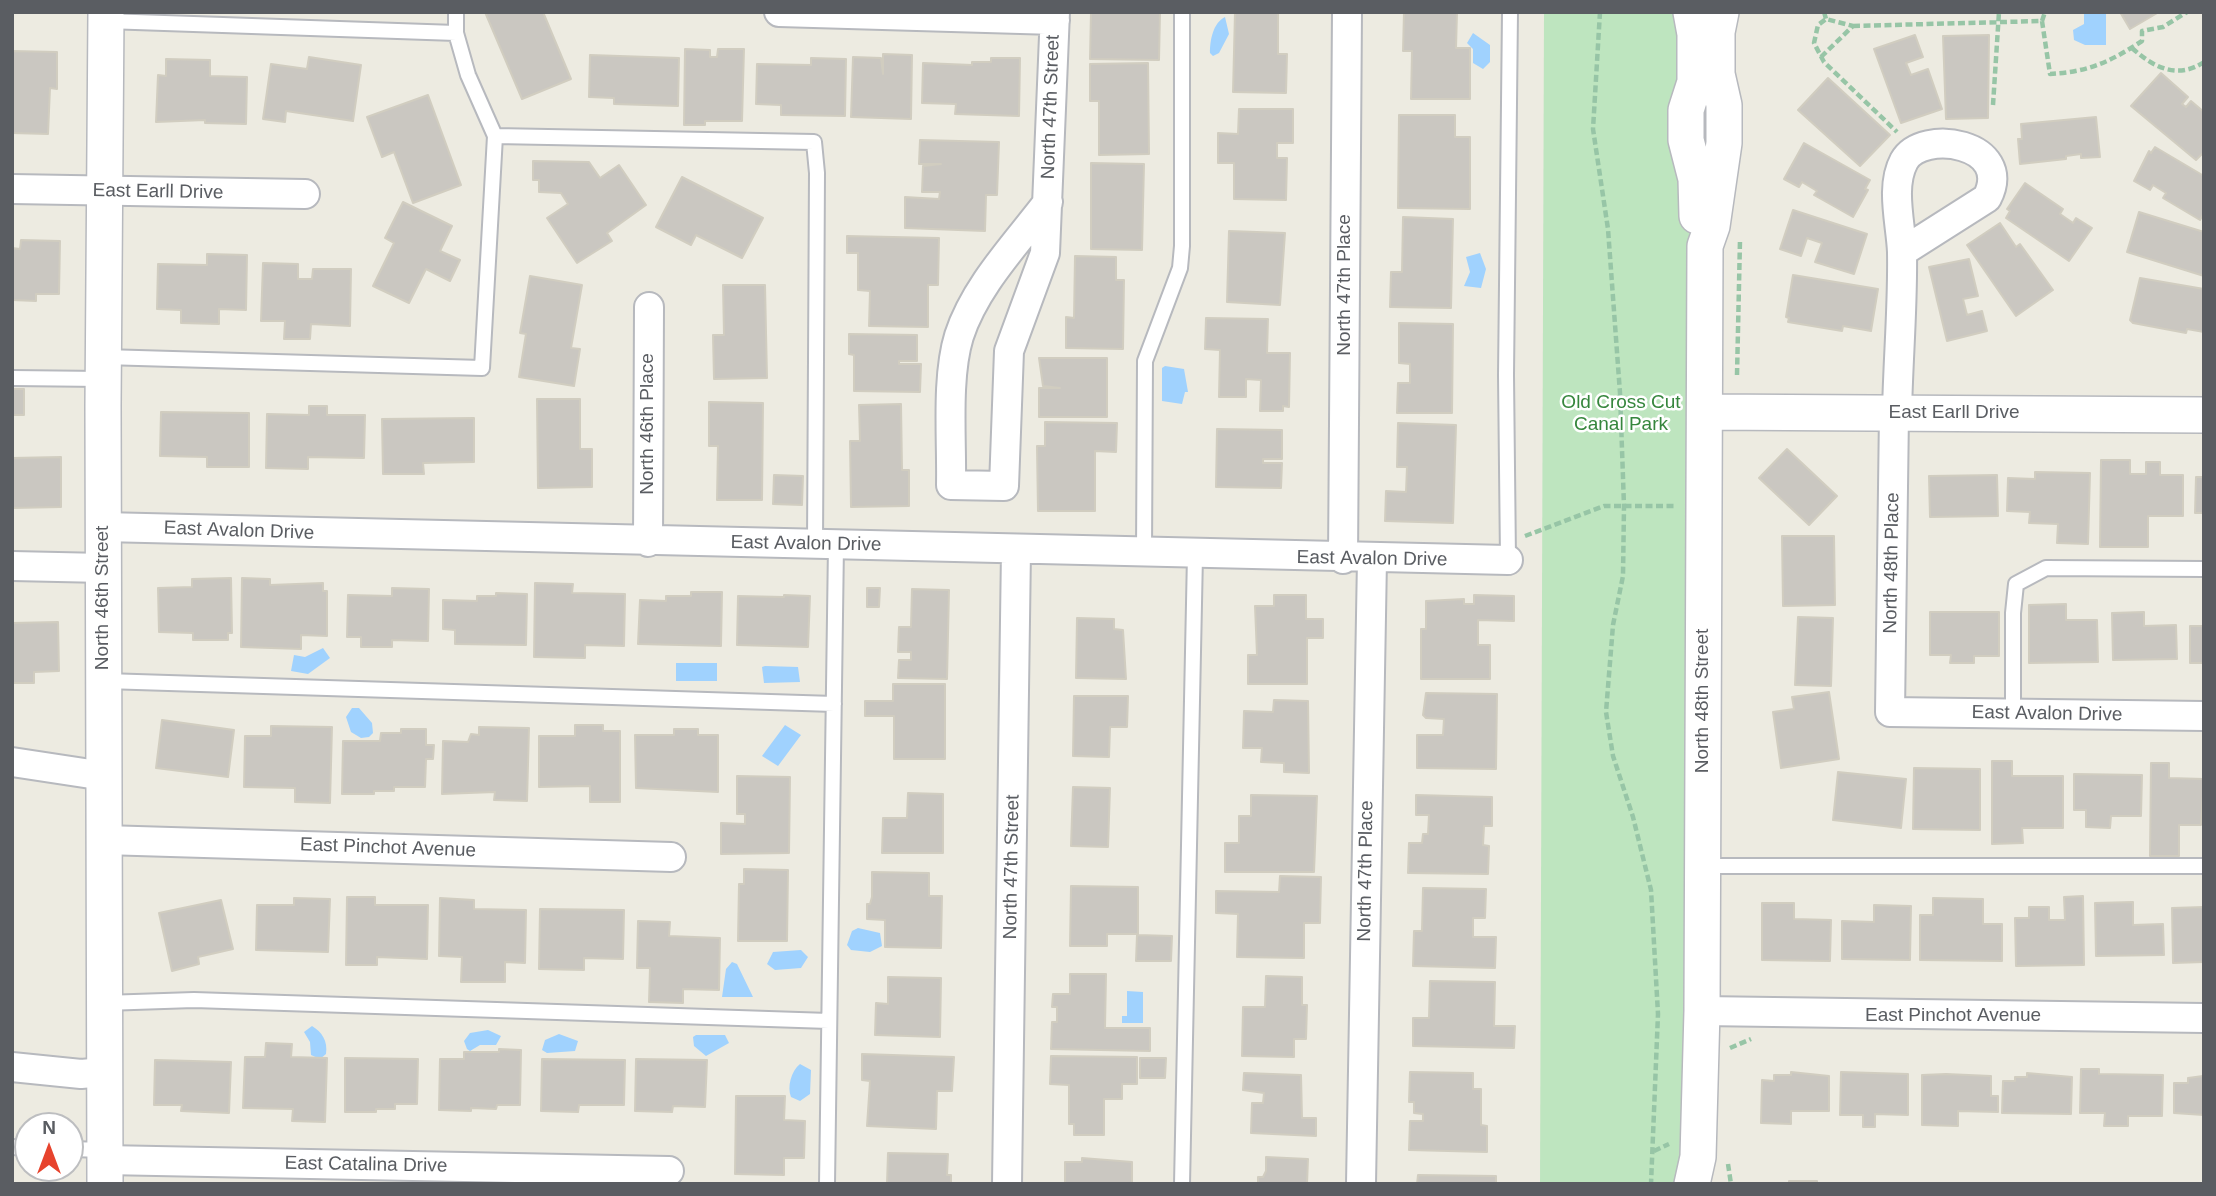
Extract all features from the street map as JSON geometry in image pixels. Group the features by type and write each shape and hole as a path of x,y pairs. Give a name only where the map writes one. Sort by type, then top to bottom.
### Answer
{"street":[{"path":"779,12 1055,16"},
{"name":"North 47th Place","path":"1343,559 1346,12"},
{"name":"North 48th Street","path":"1691,12 1695,34 1695,82 1686,110 1686,140 1696,179 1697,226 1705,246"},
{"name":"North 48th Street","path":"1698,1175 1702,1011 1705,246 1712,226 1724,144 1724,105 1717,74 1717,32 1721,12"},
{"name":"North 47th Street","path":"1048,202 973,304 959,337 954,374 951,485 1004,486 1009,351 1045,253 1048,202 1055,16"},
{"name":"North 46th Street","path":"105,1165 103,527 106,17"},
{"path":"1902,252 1987,198 1993,186 1990,164 1973,148 1930,145 1915,150"},
{"name":"North 48th Place","path":"1890,712 1895,413 1902,252 1897,187 1903,162 1915,150"},
{"name":"East Earll Drive","path":"12,190 304,194"},
{"name":"North 46th Place","path":"648,542 649,307"},
{"name":"East Earll Drive","path":"1704,412 2204,415"},
{"name":"East Avalon Drive","path":"103,527 1343,559 1508,552"},
{"name":"North 47th Street","path":"1007,1184 1016,550"},
{"name":"North 47th Place","path":"1361,1184 1372,559"},
{"path":"12,566 104,568"},
{"name":"East Avalon Drive","path":"1890,712 2204,716"},
{"path":"12,762 104,776"},
{"name":"East Pinchot Avenue","path":"104,840 671,857"},
{"name":"East Pinchot Avenue","path":"1702,1011 2204,1018"},
{"path":"12,1067 81,1074 104,1072"},
{"name":"East Catalina Drive","path":"105,1165 669,1171"}],"lane":[{"path":"12,377 104,368 482,368 495,136 468,75 456,33 456,12"},
{"path":"1144,553 1145,361 1180,268 1182,246 1182,12"},
{"path":"1508,552 1506,375 1510,12"},
{"path":"106,17 456,33"},
{"path":"495,136 814,142 817,173 825,544 834,704 827,1184"},
{"path":"1182,1184 1195,555"},
{"path":"2013,714 2013,613 2017,584 2046,568 2204,569"},
{"path":"103,681 834,704"},
{"path":"1703,866 2204,866"},
{"path":"104,1003 249,1002 829,1021"},
{"path":"84,1155 105,1165"}],"path":[{"path":"1600,12 1593,129 1608,229 1620,393 1624,506 1623,576 1613,625 1606,712 1613,756 1633,817 1651,890 1658,1014 1651,1184"},
{"path":"1824,12 1826,19"},
{"path":"1993,105 1999,12"},
{"path":"2045,12 2042,21 2050,74 2078,73 2116,58 2142,41 2142,31 2163,27 2187,12"},
{"path":"1826,19 1853,26 2042,21"},
{"path":"1826,19 1818,25 1814,43 1821,57 1915,150"},
{"path":"1821,57 1853,26"},
{"path":"2132,48 2152,66 2193,69 2204,62"},
{"path":"1508,552 1590,509 1624,506 1704,507"},
{"path":"1727,1050 1761,1036"}],"green space":[{"name":"Old Cross Cut Canal Park","path":"1544,12 1686,12 1692,245 1684,1184 1540,1184"}],"water":[{"path":"2084,12 2106,12 2106,45 2085,45 2074,40 2073,30 2084,24"},
{"path":"1225,17 1229,34 1219,53 1213,56 1210,53 1213,32"},
{"path":"1473,33 1490,45 1490,62 1483,69 1473,63 1473,49 1467,43"},
{"path":"1480,253 1486,269 1481,288 1464,286 1470,272 1466,257"},
{"path":"1165,366 1184,369 1188,392 1185,392 1182,404 1162,401 1162,368"},
{"path":"323,648 330,658 308,674 291,671 294,655 305,657"},
{"path":"676,663 717,663 717,681 676,681"},
{"path":"762,667 798,667 800,682 764,683"},
{"path":"352,708 359,708 372,723 373,733 369,737 361,738 351,732 346,717"},
{"path":"785,725 801,735 778,766 762,756"},
{"path":"858,928 880,933 882,946 870,952 851,950 847,945 852,931"},
{"path":"801,950 808,957 801,968 775,970 767,964 773,952"},
{"path":"732,962 737,964 753,997 722,997 726,969"},
{"path":"1127,991 1143,992 1143,1023 1122,1023 1122,1016 1127,1016"},
{"path":"312,1026 321,1034 326,1045 326,1054 320,1059 311,1055 310,1042 304,1032"},
{"path":"488,1030 501,1036 496,1045 480,1045 470,1051 467,1049 464,1041 470,1033"},
{"path":"559,1034 578,1041 575,1051 547,1053 542,1050 545,1040"},
{"path":"725,1035 729,1043 706,1056 694,1046 693,1037"},
{"path":"800,1064 811,1070 810,1094 800,1101 791,1097 789,1089 792,1075"}],"building":[{"path":"485,12 543,12 571,79 522,99"},
{"path":"1091,12 1160,12 1159,60 1090,59"},
{"path":"1235,12 1278,12 1278,54 1287,54 1286,93 1233,92"},
{"path":"1404,12 1457,12 1456,48 1470,48 1470,99 1411,99 1412,51 1403,51"},
{"path":"2120,12 2159,12 2130,29"},
{"path":"1915,35 1923,57 1906,63 1911,75 1928,69 1942,109 1901,123 1874,49"},
{"path":"1989,35 1988,118 1946,119 1943,36"},
{"path":"685,49 710,50 710,57 717,57 718,49 744,49 742,121 705,121 705,125 684,125"},
{"path":"12,51 57,52 57,89 50,88 48,134 12,133"},
{"path":"883,54 912,55 911,119 851,117 853,57 881,58 883,74"},
{"path":"590,55 679,58 678,106 614,104 614,98 589,97"},
{"path":"309,57 361,65 353,121 286,111 285,122 263,119 271,64 307,69"},
{"path":"811,58 846,59 845,116 781,115 781,105 756,104 757,64 811,65"},
{"path":"991,58 1020,58 1019,116 955,114 956,104 922,103 923,63 972,65 972,62 991,62"},
{"path":"166,59 210,60 210,76 247,77 246,124 205,123 205,120 156,122 158,75 166,76"},
{"path":"1148,63 1149,154 1099,155 1099,101 1090,101 1090,64"},
{"path":"2161,73 2188,97 2182,104 2186,107 2191,101 2204,112 2204,152 2196,160 2131,106"},
{"path":"1828,78 1890,135 1860,166 1798,110"},
{"path":"428,95 461,185 413,203 394,152 382,157 367,117"},
{"path":"1239,109 1293,109 1293,143 1277,143 1277,158 1287,158 1286,200 1234,199 1234,163 1218,163 1218,133 1238,134"},
{"path":"1399,115 1455,115 1455,137 1470,137 1470,209 1398,208"},
{"path":"2096,117 2100,157 2081,158 2081,154 2066,156 2066,159 2020,164 2018,139 2022,139 2021,124"},
{"path":"920,140 999,142 997,195 986,195 985,231 905,228 905,197 939,199 940,192 922,192 923,166 941,164 919,164"},
{"path":"1804,143 1870,180 1865,189 1868,190 1853,217 1814,195 1817,191 1802,182 1799,187 1784,179"},
{"path":"2155,147 2204,176 2204,213 2200,220 2163,198 2166,193 2153,185 2150,190 2134,181 2149,151 2151,153"},
{"path":"533,161 589,162 600,178 619,165 646,205 607,233 612,241 577,263 547,218 568,204 561,193 539,192 539,180 533,180"},
{"path":"1091,163 1144,164 1142,250 1091,249"},
{"path":"682,177 763,218 742,258 696,235 691,245 656,227"},
{"path":"2025,183 2063,209 2060,214 2073,223 2076,218 2092,228 2069,261 2006,218 2010,211 2007,209"},
{"path":"403,202 452,226 440,251 460,260 450,281 426,269 409,303 373,286 394,243 385,238"},
{"path":"1793,210 1867,234 1854,274 1815,262 1822,243 1807,238 1801,256 1780,249"},
{"path":"2139,212 2204,232 2204,276 2127,252"},
{"path":"1403,217 1453,219 1451,308 1390,307 1391,272 1402,272"},
{"path":"2000,223 2016,247 2020,244 2053,290 2016,316 1967,245"},
{"path":"1229,231 1285,233 1280,305 1227,302"},
{"path":"847,236 939,238 938,285 928,285 928,327 869,326 870,291 858,290 858,253 847,253"},
{"path":"21,240 60,241 59,294 36,294 36,301 12,300 12,248 20,249"},
{"path":"207,254 247,255 246,310 219,309 219,324 181,323 181,310 157,309 158,264 207,265"},
{"path":"1075,256 1116,257 1116,280 1124,280 1123,349 1066,348 1066,317 1074,318"},
{"path":"1969,259 1978,296 1963,299 1967,315 1982,311 1987,331 1947,341 1929,267"},
{"path":"263,263 298,264 298,279 312,279 313,269 351,269 350,326 311,324 310,339 284,339 285,321 261,321"},
{"path":"1793,275 1878,289 1871,331 1843,326 1842,331 1788,322 1789,318 1786,317"},
{"path":"530,276 582,285 571,348 580,349 574,386 519,377 526,334 520,333"},
{"path":"2140,278 2204,289 2204,332 2187,329 2186,333 2133,323 2130,320"},
{"path":"723,285 765,285 767,378 714,379 713,335 724,335"},
{"path":"1206,318 1268,319 1267,353 1290,353 1289,407 1283,406 1283,411 1260,411 1261,380 1246,379 1246,397 1219,397 1220,350 1205,349"},
{"path":"1399,323 1453,324 1452,413 1397,413 1398,383 1410,383 1410,364 1399,363"},
{"path":"849,334 917,335 917,361 899,361 899,364 921,364 920,392 854,391 854,355 849,354"},
{"path":"1039,358 1107,358 1107,417 1039,417 1039,388 1060,388 1043,386"},
{"path":"12,389 24,389 24,415 12,415"},
{"path":"537,399 580,399 580,449 592,449 592,487 538,488"},
{"path":"709,402 763,403 762,500 717,500 718,446 709,446"},
{"path":"901,404 902,470 909,470 909,506 851,507 850,441 860,441 859,405"},
{"path":"309,406 327,406 327,415 365,415 364,458 308,457 308,469 266,468 267,414 309,415"},
{"path":"161,412 249,413 249,467 207,467 207,457 160,456"},
{"path":"474,418 474,462 423,463 424,474 383,474 382,419"},
{"path":"1045,422 1117,423 1116,452 1095,451 1095,511 1038,511 1037,446 1045,446"},
{"path":"1398,423 1456,425 1453,523 1385,521 1386,491 1406,492 1407,467 1397,467"},
{"path":"1217,429 1282,430 1282,459 1263,459 1263,463 1282,463 1281,488 1216,487"},
{"path":"1787,449 1837,496 1809,525 1759,478"},
{"path":"61,457 61,507 12,508 12,458"},
{"path":"2101,460 2130,460 2130,474 2146,474 2146,462 2160,462 2160,475 2183,475 2183,516 2148,516 2148,547 2100,547"},
{"path":"2035,472 2090,473 2088,544 2057,543 2058,524 2029,523 2030,512 2007,511 2008,478 2035,479"},
{"path":"774,475 803,476 802,505 773,504"},
{"path":"1997,475 1998,516 1930,517 1929,476"},
{"path":"2196,477 2204,477 2204,513 2195,513"},
{"path":"1782,536 1834,536 1835,605 1783,606"},
{"path":"231,578 232,633 228,633 228,640 193,640 193,633 159,632 158,588 192,587 192,579"},
{"path":"242,578 270,579 270,585 323,583 323,591 327,591 327,636 301,635 301,649 241,647"},
{"path":"535,583 573,584 572,593 625,594 624,646 585,645 585,658 534,657"},
{"path":"392,588 429,589 428,641 392,640 392,647 361,647 361,637 347,637 348,595 392,596"},
{"path":"867,588 880,588 879,607 867,607"},
{"path":"912,589 949,590 947,679 898,678 899,660 911,660 911,652 898,652 899,627 911,627"},
{"path":"691,592 722,592 721,646 638,644 640,600 666,601 666,596 691,596"},
{"path":"496,593 527,594 526,645 455,644 455,630 443,629 443,600 477,601 477,596 496,596"},
{"path":"1274,595 1306,595 1306,619 1323,619 1323,638 1307,638 1307,684 1248,684 1248,655 1257,655 1255,606 1274,606"},
{"path":"1474,595 1514,596 1514,621 1478,620 1478,645 1490,645 1490,679 1421,679 1421,629 1426,629 1426,601 1464,599 1464,604 1474,604"},
{"path":"738,596 810,596 808,647 737,645"},
{"path":"2066,604 2066,620 2097,620 2098,662 2029,663 2029,605"},
{"path":"1930,612 1999,612 1999,656 1974,656 1974,663 1950,663 1951,655 1930,655"},
{"path":"2144,612 2144,626 2176,625 2177,659 2113,660 2112,613"},
{"path":"1798,617 1833,618 1831,686 1795,685"},
{"path":"1077,618 1114,619 1114,629 1123,630 1126,679 1076,678"},
{"path":"58,622 59,671 34,672 34,683 12,683 12,623"},
{"path":"2190,626 2204,626 2204,663 2190,663"},
{"path":"893,684 945,684 945,759 894,759 894,716 865,716 865,701 893,701"},
{"path":"1829,692 1839,759 1781,768 1773,712 1794,709 1792,697"},
{"path":"1426,693 1497,694 1496,769 1417,768 1417,735 1443,735 1444,719 1426,718 1423,715"},
{"path":"1074,696 1128,696 1127,727 1110,727 1109,757 1073,756"},
{"path":"1274,700 1308,701 1309,773 1284,772 1284,763 1261,762 1262,748 1243,748 1244,711 1273,712"},
{"path":"162,720 234,730 228,777 156,768"},
{"path":"575,725 603,725 603,731 620,731 620,802 590,802 590,786 539,787 539,736 575,736"},
{"path":"271,726 332,727 330,803 295,802 295,788 244,787 245,736 271,736"},
{"path":"479,727 529,728 527,801 494,800 495,792 442,794 443,741 468,742 471,734 479,735"},
{"path":"401,729 426,729 426,745 434,745 433,759 426,759 425,787 394,787 394,791 374,791 374,794 342,794 343,741 380,741 381,733 401,733"},
{"path":"674,729 698,729 698,735 718,735 718,792 636,788 635,735 674,735"},
{"path":"1992,761 2012,761 2012,776 2063,776 2063,828 2022,828 2023,843 1992,844"},
{"path":"2151,763 2169,763 2169,778 2204,779 2201,825 2179,825 2179,856 2150,856"},
{"path":"1914,768 1980,769 1980,830 1913,829"},
{"path":"1838,772 1906,779 1901,828 1833,820"},
{"path":"2074,774 2142,775 2141,816 2111,816 2110,828 2086,827 2086,810 2074,810"},
{"path":"737,776 790,777 789,853 721,854 721,823 745,824 745,814 737,814"},
{"path":"1073,787 1110,788 1108,847 1071,846"},
{"path":"908,793 943,794 943,853 882,853 883,818 907,818"},
{"path":"1251,795 1317,796 1314,872 1225,872 1225,843 1239,843 1239,816 1251,816"},
{"path":"1416,795 1492,797 1492,826 1484,826 1483,845 1489,846 1488,874 1408,873 1409,843 1422,843 1423,834 1428,834 1429,815 1416,815"},
{"path":"744,869 788,870 787,941 738,941 739,884 744,884"},
{"path":"872,872 929,873 929,896 942,896 941,948 885,947 885,920 867,919 867,904 870,904 872,897"},
{"path":"1280,876 1321,877 1320,923 1304,923 1304,958 1237,957 1238,914 1216,913 1216,891 1279,892"},
{"path":"1071,886 1138,887 1138,934 1107,934 1107,946 1070,946"},
{"path":"1423,888 1486,889 1485,918 1473,918 1473,937 1496,937 1495,968 1413,966 1414,931 1422,931"},
{"path":"2083,896 2084,965 2016,966 2015,918 2029,918 2029,907 2049,907 2049,920 2065,920 2064,897"},
{"path":"347,897 375,897 375,905 428,905 427,959 377,957 377,965 346,965"},
{"path":"294,898 330,899 328,952 256,950 257,905 294,905"},
{"path":"440,898 474,900 474,909 526,910 525,963 505,962 505,982 461,982 462,957 439,956"},
{"path":"1933,898 1983,899 1983,924 2002,924 2002,961 1920,960 1920,915 1933,915"},
{"path":"221,900 233,949 198,957 199,964 172,971 159,913"},
{"path":"2133,902 2133,925 2163,924 2164,955 2096,956 2095,903"},
{"path":"1762,903 1794,903 1794,919 1831,920 1830,961 1762,960"},
{"path":"1874,905 1911,906 1910,960 1842,959 1842,921 1874,922"},
{"path":"2204,907 2204,962 2173,963 2172,908"},
{"path":"540,909 624,910 623,959 584,958 584,970 539,969"},
{"path":"638,921 670,922 669,936 720,938 719,990 683,989 683,1003 649,1002 650,968 637,968"},
{"path":"1137,935 1172,936 1171,961 1136,961"},
{"path":"1070,974 1106,974 1105,1028 1150,1028 1150,1051 1051,1049 1052,1022 1057,1022 1057,1007 1052,1007 1053,994 1070,994"},
{"path":"1266,976 1302,977 1302,1005 1307,1005 1306,1039 1294,1039 1294,1057 1242,1056 1243,1007 1265,1007"},
{"path":"888,977 941,978 940,1037 875,1035 876,1003 888,1004"},
{"path":"1430,981 1495,982 1494,1026 1515,1026 1514,1048 1413,1046 1413,1018 1429,1018"},
{"path":"266,1043 292,1044 291,1057 327,1058 325,1122 292,1121 293,1109 243,1108 245,1057 265,1057"},
{"path":"499,1049 521,1050 520,1105 497,1105 496,1109 471,1108 471,1111 439,1110 440,1059 464,1059 464,1052 499,1052"},
{"path":"862,1054 954,1057 952,1091 937,1091 936,1129 867,1126 870,1081 862,1080"},
{"path":"1051,1056 1137,1057 1137,1084 1122,1084 1122,1099 1104,1099 1104,1135 1074,1135 1074,1124 1069,1124 1069,1085 1050,1084"},
{"path":"345,1058 418,1059 417,1104 395,1104 395,1109 376,1109 376,1112 345,1112"},
{"path":"1140,1058 1166,1058 1165,1078 1140,1078"},
{"path":"542,1059 625,1060 624,1105 579,1105 578,1112 541,1111"},
{"path":"636,1059 707,1060 705,1107 673,1106 672,1112 635,1111"},
{"path":"155,1060 231,1062 229,1113 181,1111 182,1105 154,1105"},
{"path":"2081,1069 2099,1069 2099,1074 2163,1075 2162,1116 2128,1116 2128,1126 2104,1126 2105,1113 2080,1113"},
{"path":"1410,1072 1473,1073 1473,1089 1481,1089 1481,1125 1487,1126 1487,1152 1409,1150 1410,1121 1423,1121 1423,1114 1414,1113 1414,1102 1409,1102"},
{"path":"1791,1072 1829,1076 1829,1111 1791,1111 1791,1124 1761,1123 1762,1080 1774,1081 1774,1075 1791,1075"},
{"path":"1841,1072 1908,1074 1908,1115 1875,1114 1875,1127 1863,1127 1863,1115 1840,1115"},
{"path":"1244,1073 1301,1075 1302,1118 1316,1118 1316,1136 1251,1133 1252,1103 1263,1103 1264,1093 1243,1090"},
{"path":"2027,1073 2072,1077 2071,1114 2002,1113 2003,1081 2027,1077"},
{"path":"1922,1075 1991,1076 1991,1096 1998,1096 1998,1112 1958,1111 1958,1126 1922,1125"},
{"path":"2203,1076 2204,1115 2174,1113 2174,1083 2188,1083 2188,1078"},
{"path":"736,1096 785,1096 784,1120 805,1121 804,1158 784,1158 784,1175 735,1174"},
{"path":"888,1153 948,1154 947,1175 951,1175 951,1184 887,1184"},
{"path":"1266,1157 1308,1159 1307,1184 1258,1184 1258,1177 1263,1177 1266,1171"},
{"path":"1082,1158 1132,1162 1132,1184 1065,1184 1065,1162 1082,1162"},
{"path":"1418,1175 1496,1176 1496,1184 1417,1184"},
{"path":"1789,1181 1817,1181 1817,1184 1789,1184"},
{"path":"2073,1183 2073,1184 2008,1184"}]}
